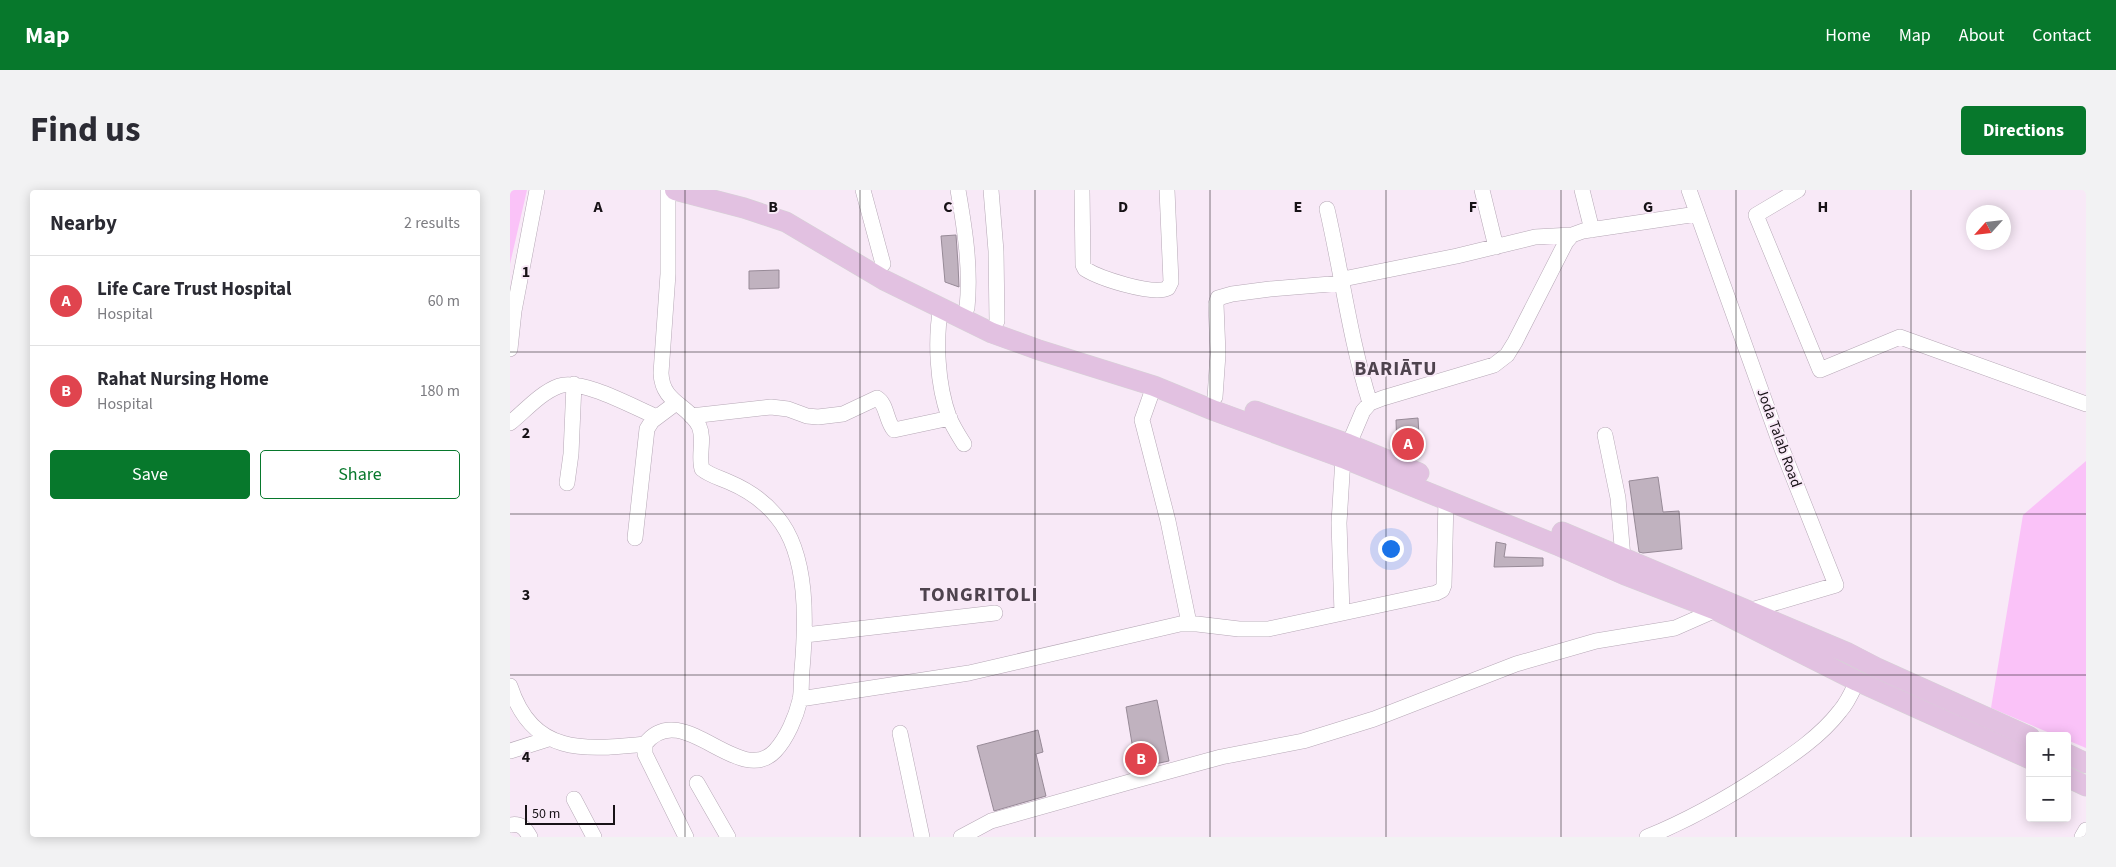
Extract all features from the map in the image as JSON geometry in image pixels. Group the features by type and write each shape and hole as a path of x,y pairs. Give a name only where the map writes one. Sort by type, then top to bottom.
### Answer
{"main road":[{"path":"675,190 744,208 786,222 884,280 941,306 992,333 1039,350 1154,386 1215,412 1346,451 1446,499 1557,544 1625,575 1716,610 1742,616 1848,653 2026,736"},
{"path":"714,190 802,217 938,296 997,321 1215,397 1346,451 1623,558 1742,616 1857,681 2026,757"},
{"path":"2071,756 2086,763"},
{"path":"2071,779 2086,786"}],"street":[{"path":"510,349 514,311 537,190"},
{"path":"510,686 516,702 529,722 548,738 578,747 598,748 645,744 658,734 676,730 689,733 745,759 757,761 775,751 786,737 800,699 805,608 797,559 787,532 777,517 757,497 702,469 699,426 666,392 661,380 668,274 668,190"},
{"path":"863,190 883,264"},
{"path":"958,190 969,272 967,308"},
{"path":"991,190 996,251 997,321"},
{"path":"1082,190 1083,266 1085,269 1126,284 1160,290 1168,288 1171,282 1167,190"},
{"path":"1482,190 1496,247"},
{"path":"1582,190 1592,230"},
{"name":"Joda Talab Road","path":"1689,190 1782,449 1836,585 1742,616"},
{"path":"1798,190 1756,215 1820,370 1900,337 2086,404"},
{"path":"1327,209 1343,281 1354,350 1370,403"},
{"path":"1215,397 1218,354 1216,304 1218,298 1232,294 1343,281 1548,235 1572,235 1592,230 1697,214"},
{"path":"1342,613 1339,523 1346,451 1359,418 1370,403 1482,370 1500,361 1507,355 1561,251 1572,235"},
{"path":"941,306 936,345 944,399 950,418 964,444"},
{"path":"510,423 549,391 559,386 574,384 588,388 657,418"},
{"path":"567,483 571,454 574,384"},
{"path":"1154,386 1142,420 1170,530 1188,623"},
{"path":"691,416 771,407 788,408 807,416 818,417 843,414 877,398 882,402 890,425 894,430 950,418"},
{"path":"635,538 647,429 657,418 676,403"},
{"path":"1605,434 1618,498 1623,558"},
{"path":"800,699 969,672 1188,623 1239,629 1268,629 1436,593 1442,590 1444,585 1446,499"},
{"path":"964,836 991,821 1221,757 1303,741 1374,719 1516,664 1596,641 1675,628 1716,610"},
{"path":"805,635 995,613"},
{"path":"1647,837 1671,832 1730,797 1800,749 1839,713 1857,681"},
{"path":"900,733 922,837"},
{"path":"510,751 548,738"},
{"path":"645,744 645,754 686,837"},
{"path":"697,783 728,837"},
{"path":"574,798 594,837"},
{"path":"510,825 519,824 530,837"},
{"path":"2082,837 2086,830"}],"shaded area":[{"path":"510,190 527,190 510,264"},
{"path":"2086,461 2086,748 2071,742 2071,732 2048,732 1991,708 2023,515"}],"building":[{"path":"956,235 959,287 945,282 941,236"},
{"path":"779,270 779,288 749,289 749,271"},
{"path":"1418,418 1420,453 1404,454 1397,451 1396,420"},
{"path":"1658,477 1663,512 1679,511 1682,549 1643,553 1639,552 1629,481"},
{"path":"1496,542 1506,544 1504,557 1543,558 1543,566 1494,567"},
{"path":"1157,700 1169,761 1136,768 1126,707"},
{"path":"1038,730 1043,752 1036,754 1046,796 994,811 977,746"}],"place":[{"name":"Life Care Trust Hospital","path":"1408,444"},
{"name":"Rahat Nursing Home","path":"1141,759"}],"district":[{"name":"BARIĀTU","path":"1396,369"},
{"name":"TONGRITOLI","path":"979,595"}]}
